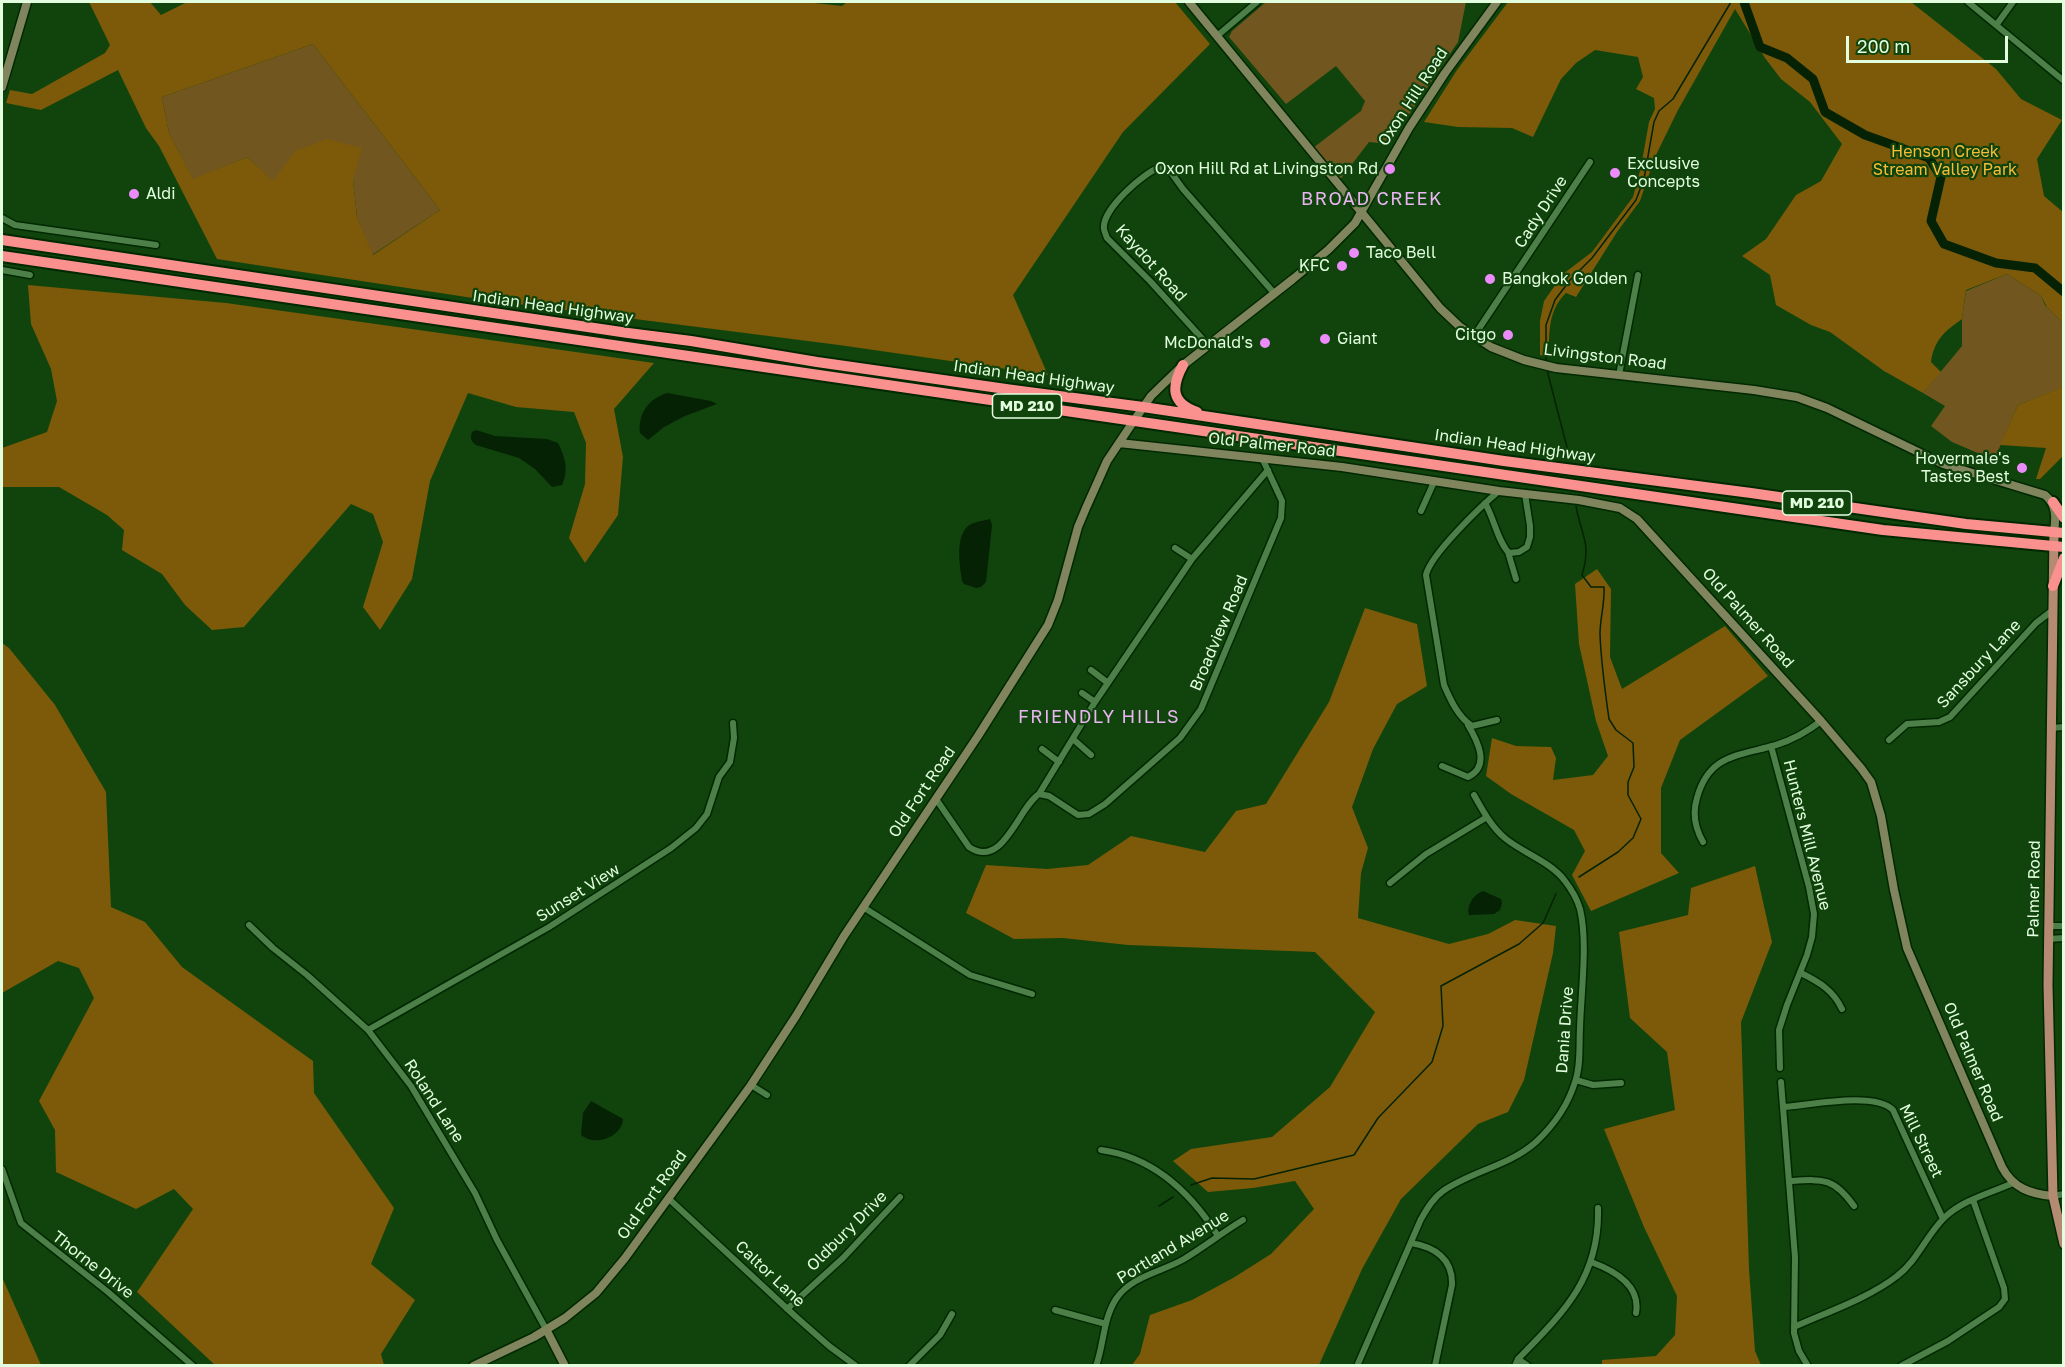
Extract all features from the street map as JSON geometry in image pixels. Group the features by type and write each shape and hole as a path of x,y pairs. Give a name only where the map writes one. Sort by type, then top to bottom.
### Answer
{"highway":[{"name":"Indian Head Highway","path":"2,238 123,259 1504,461 1966,524 2059,532"},
{"name":"Indian Head Highway","path":"2,256 1883,530 2059,547"},
{"path":"1183,365 1176,377 1174,390 1180,403 1194,411 1220,419"},
{"path":"2053,502 2064,518"},
{"path":"2053,586 2064,558"}],"main road":[{"path":"2,87 27,2"},
{"name":"Livingston Road","path":"1190,2 1440,308 1459,326 1474,336 1508,354 1552,368 1797,397 1827,408 1943,464 2037,492 2053,502"},
{"name":"Oxon Hill Road","path":"1361,213 1409,128 1445,73 1497,2"},
{"name":"Old Fort Road","path":"473,1365 547,1331 582,1305 603,1285 625,1258 751,1084 863,907 936,800 1048,626 1058,600 1078,527 1103,471 1119,442 1143,407 1183,365 1328,250 1355,223 1361,213"},
{"name":"Old Palmer Road","path":"1119,442 1263,460 1342,467 1434,482 1604,504 1620,508 1637,519 1861,768 1876,795 1907,948 2002,1167 2013,1183"},
{"path":"2053,502 2059,532"},
{"name":"Palmer Road","path":"2059,532 2053,586 2048,939 2053,1196 2064,1244"},
{"path":"2013,1183 2034,1194 2053,1196"},
{"path":"547,1331 565,1365"}],"street":[{"path":"1217,36 1257,2"},
{"path":"1968,2 2064,81"},
{"path":"1997,24 2013,2"},
{"name":"Cady Drive","path":"1474,336 1590,162"},
{"name":"Kaydot Road","path":"1208,345 1107,238 1104,230 1106,218 1114,205 1150,173 1161,167 1170,171 1183,189 1274,292"},
{"path":"2,218 15,225 156,245"},
{"path":"2,270 30,275"},
{"path":"1619,375 1638,275"},
{"name":"Broadview Road","path":"1039,794 1048,796 1078,815 1089,814 1105,804 1180,738 1193,722 1209,691 1281,518 1282,501 1263,460"},
{"path":"936,800 969,847 976,852 982,853 995,848 1005,839 1039,794 1095,702 1192,560 1268,470"},
{"path":"1421,511 1434,482"},
{"path":"1442,766 1468,777 1476,771 1481,757 1480,747 1468,724 1454,706 1444,685 1426,574 1432,559 1499,491"},
{"path":"1508,552 1514,554 1519,552 1527,547 1529,542 1530,526 1525,494"},
{"path":"1485,503 1492,515 1503,546 1508,552 1516,579"},
{"path":"1175,548 1192,560"},
{"name":"Sansbury Lane","path":"1889,741 1907,724 1939,722 1950,717 2036,623 2053,610"},
{"path":"1091,670 1108,683"},
{"path":"1083,693 1095,702"},
{"path":"1468,724 1481,725 1497,720"},
{"path":"1704,842 1695,822 1696,801 1704,778 1715,766 1729,757 1771,746 1796,736 1821,721"},
{"name":"Sunset View","path":"368,1030 549,927 628,878 692,831 707,813 718,777 729,762 734,738 733,723"},
{"path":"2051,728 2064,727"},
{"path":"1073,739 1091,755"},
{"name":"Hunters Mill Avenue","path":"1771,746 1813,906 1812,938 1801,973 1786,1005 1779,1030 1780,1068"},
{"path":"1042,749 1059,762"},
{"name":"Dania Drive","path":"1358,1365 1429,1205 1443,1191 1522,1153 1537,1141 1550,1128 1566,1105 1576,1080 1583,927 1580,909 1564,879 1547,865 1506,839 1486,817 1474,795"},
{"path":"1390,883 1426,854 1486,817"},
{"path":"863,907 970,975 1032,994"},
{"name":"Roland Lane","path":"249,926 368,1030 411,1086 475,1193 497,1240 547,1331"},
{"path":"2048,926 2064,926"},
{"path":"2048,939 2064,938"},
{"path":"1801,973 1824,986 1835,997 1842,1009"},
{"path":"1576,1080 1593,1085 1621,1083"},
{"path":"1781,1082 1791,1181 1796,1277 1794,1327 1796,1344 1808,1365"},
{"path":"751,1084 767,1095"},
{"name":"Mill Street","path":"1785,1107 1854,1100 1887,1104 1893,1110 1943,1219"},
{"path":"1101,1150 1137,1161 1166,1176 1195,1203 1218,1236"},
{"name":"Thorne Drive","path":"2,1168 21,1223 108,1292 193,1365"},
{"path":"1791,1181 1819,1179 1831,1183 1843,1191 1854,1206"},
{"path":"1794,1327 1896,1277 1907,1268 1943,1219 1973,1200 2013,1183"},
{"path":"2053,1196 2064,1194"},
{"name":"Oldbury Drive","path":"787,1309 843,1258 900,1197"},
{"name":"Caltor Lane","path":"668,1198 787,1309 829,1346 856,1365"},
{"path":"1901,1365 1948,1341 1992,1313 2005,1299 2004,1288 1973,1200"},
{"path":"1528,1365 1516,1362 1575,1294 1592,1262 1598,1208"},
{"name":"Portland Avenue","path":"1096,1365 1106,1324 1117,1299 1127,1287 1181,1260 1242,1220"},
{"path":"1411,1243 1423,1245 1440,1254 1450,1267 1452,1275 1452,1285 1435,1365"},
{"path":"1592,1262 1608,1268 1629,1285 1636,1301 1636,1313"},
{"path":"1055,1310 1106,1324"},
{"path":"909,1365 940,1335 952,1314"}],"shaded area":[{"path":"1266,2 1466,2 1458,42 1406,119 1397,114 1389,144 1369,142 1339,181 1313,148 1361,111 1365,101 1336,66 1286,104 1229,37 1232,31"},
{"path":"313,44 440,210 372,255 357,217 353,180 272,181 247,157 193,180 169,133 162,97"},
{"path":"2007,274 2041,296 2045,305 2063,323 2064,387 2018,405 1994,460 1952,442 1931,426 1945,406 1923,393 1962,346 1962,319 1966,291"},
{"path":"667,393 717,404 685,416 664,427 648,440 640,433 643,414 654,399"},
{"path":"476,430 495,436 547,439 558,443 565,464 562,485 552,487 535,469 519,458 476,445 471,438 472,432"},
{"path":"990,519 992,525 986,582 976,588 962,581 959,553 961,538 969,525"},
{"path":"1483,891 1501,899 1500,910 1494,914 1469,915 1472,901"},
{"path":"591,1101 623,1119 618,1131 613,1135 593,1140 581,1135 583,1113"}],"green space":[{"path":"89,2 150,2 161,15 187,2 805,2 842,6 847,2 1175,2 1210,44 1123,132 1013,295 1048,375 839,345 486,300 217,259 159,146 146,128 118,70 41,110 6,103 10,90 32,94 105,53 110,45","holes":["313,44 440,210 373,255 357,217 353,180 362,148 327,139 295,151 273,181 247,157 193,179 169,133 162,97"]},
{"name":"Henson Creek Stream Valley Park","path":"1508,2 1911,2 1996,69 2021,99 2062,120 2037,159 2044,196 2063,212 2063,323 2047,307 2041,296 2007,274 1966,290 1962,319 1941,337 1932,354 1931,362 1941,372 1923,393 1884,371 1830,332 1811,325 1776,305 1770,275 1742,256 1766,239 1796,195 1821,181 1842,144 1810,102 1781,79 1765,58 1735,9 1678,110 1655,157 1640,201 1617,232 1576,297 1566,293 1560,300 1551,322 1549,357 1540,355 1540,321 1544,301 1563,274 1592,252 1633,197 1649,122 1655,109 1654,98 1636,89 1643,77 1638,57 1595,50 1576,63 1561,79 1533,137 1512,128 1458,127 1424,122 1457,70"},
{"path":"28,285 226,303 654,363 614,409 623,457 618,515 585,563 569,538 585,484 586,443 574,412 516,407 468,393 430,481 412,579 380,630 363,607 383,542 373,514 351,504 244,627 212,630 185,605 162,574 122,550 124,530 107,515 59,487 2,487 2,448 47,432 57,401 51,369 31,324"},
{"path":"2063,387 2063,456 2040,479 2036,479 2046,448 2000,445 2018,405"},
{"path":"1597,569 1611,589 1610,657 1622,689 1725,626 1768,676 1680,740 1661,788 1661,853 1679,873 1591,911 1572,875 1585,851 1574,830 1511,794 1486,776 1492,738 1516,746 1551,747 1556,758 1553,780 1593,775 1608,756 1596,721 1579,644 1575,584"},
{"path":"1365,608 1417,624 1427,686 1397,704 1373,749 1352,807 1368,848 1361,873 1358,918 1449,944 1488,934 1515,920 1556,926 1553,953 1524,1080 1508,1112 1478,1124 1401,1199 1362,1269 1319,1365 1132,1365 1140,1354 1150,1315 1192,1300 1271,1254 1314,1209 1295,1181 1208,1192 1173,1161 1191,1149 1272,1137 1330,1087 1375,1012 1315,952 1128,945 1063,938 1014,939 966,913 986,865 1047,869 1088,865 1131,836 1205,852 1236,811 1266,804 1329,702"},
{"path":"2,643 9,648 55,705 106,792 111,907 145,922 182,967 313,1061 314,1093 394,1208 371,1264 415,1300 381,1354 384,1365 215,1365 137,1292 193,1209 174,1189 136,1209 56,1172 55,1130 39,1101 94,998 79,968 58,961 2,993"},
{"path":"1755,866 1772,942 1741,1022 1749,1269 1755,1351 1761,1365 1602,1365 1602,1360 1656,1356 1675,1335 1677,1296 1644,1227 1604,1129 1675,1110 1667,1052 1630,1018 1619,932 1688,915 1691,888"},
{"path":"2,1277 41,1365 2,1365"}],"waterway":[{"path":"1546,363 1546,325 1555,300 1570,280 1592,258 1636,200 1644,179 1654,122 1659,111 1673,99 1731,2"},
{"path":"1744,2 1760,47 1787,58 1813,79 1825,112 1865,135 1929,158 1941,177 1931,221 1944,244 1996,263 2035,268 2064,292"},
{"path":"1547,370 1570,459"},
{"path":"1576,506 1586,547 1582,575 1591,587 1604,587 1600,634 1609,719 1616,730 1633,743 1634,767 1628,782 1628,795 1641,819 1633,838 1618,852 1579,877"},
{"path":"1191,1185 1212,1178 1254,1179 1354,1155 1378,1118 1432,1062 1443,1026 1441,986 1519,944 1543,923 1556,894"},
{"path":"1159,1206 1173,1197"}],"place":[{"name":"Oxon Hill Rd at Livingston Rd","path":"1390,169"},
{"name":"Exclusive Concepts","path":"1615,173"},
{"name":"Aldi","path":"134,194"},
{"name":"Taco Bell","path":"1354,253"},
{"name":"KFC","path":"1342,266"},
{"name":"Bangkok Golden","path":"1490,279"},
{"name":"Citgo","path":"1508,335"},
{"name":"Giant","path":"1325,339"},
{"name":"McDonald's","path":"1265,343"},
{"name":"Hovermale's Tastes Best","path":"2022,468"}],"district":[{"name":"BROAD CREEK","path":"1372,199"},
{"name":"FRIENDLY HILLS","path":"1099,717"}]}
